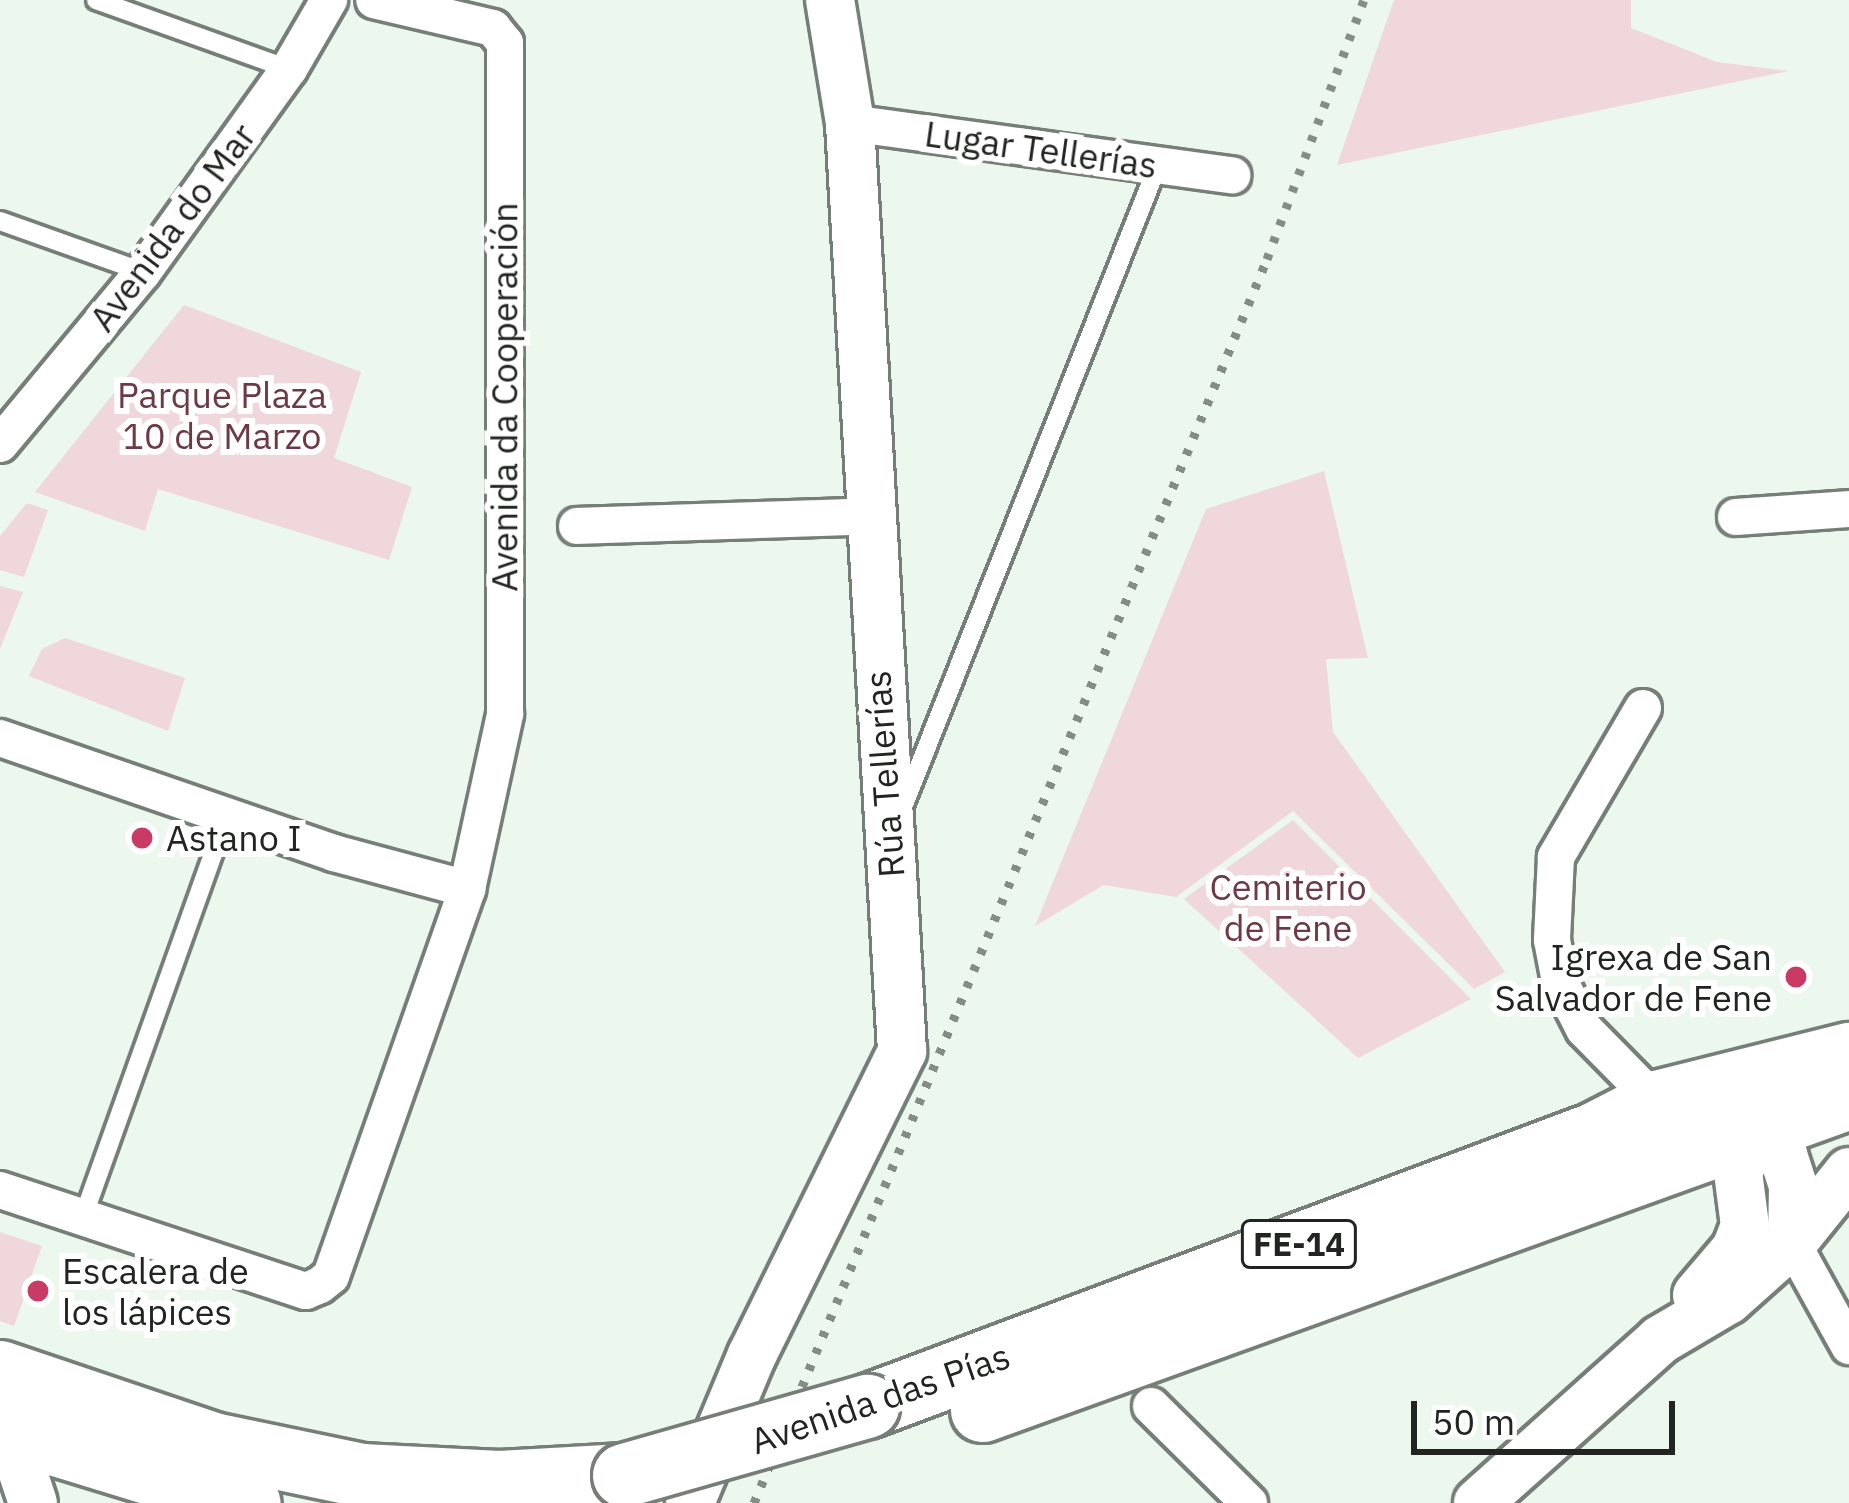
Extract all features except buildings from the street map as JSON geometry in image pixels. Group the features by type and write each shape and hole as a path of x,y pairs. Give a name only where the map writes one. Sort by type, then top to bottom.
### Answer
{"highway":[{"path":"1757,1094 1849,1054"},
{"name":"Avenida das Pías","path":"0,1372 213,1444 361,1475 499,1482 624,1475 873,1427 1757,1094"},
{"name":"Avenida das Pías","path":"690,1503 1594,1134 1656,1102 1757,1094 1849,1097"},
{"path":"0,1427 137,1490 249,1503"}],"street":[{"name":"Avenida do Mar","path":"0,444 143,272 290,69 329,0"},
{"name":"Avenida da Cooperación","path":"0,1190 306,1291 332,1276 467,889 505,714 505,44 493,28 374,0"},
{"name":"Rúa Tellerías","path":"690,1503 752,1355 902,1051 850,122 830,0"},
{"name":"Lugar Tellerías","path":"850,122 1232,175"},
{"path":"1736,517 1849,509"},
{"path":"577,526 871,516"},
{"path":"1643,708 1556,856 1552,940 1559,982 1584,1029 1656,1102"},
{"path":"0,738 467,889"},
{"path":"1594,1134 1678,1119 1757,1094"},
{"path":"1757,1094 1793,1186 1792,1243 1849,1346"},
{"path":"1478,1503 1660,1340 1736,1250 1744,1226 1738,1172 1757,1094"},
{"path":"1660,1340 1728,1300 1792,1243 1849,1172"},
{"path":"1151,1406 1250,1503"},
{"path":"0,1438 19,1461 33,1503"}],"lane":[{"path":"96,0 290,69"},
{"path":"887,847 1158,165"},
{"path":"0,221 143,272"},
{"path":"82,1220 227,815"}],"green space":[{"path":"1394,0 1631,0 1631,28 1717,62 1789,71 1337,165"},
{"name":"Parque Plaza 10 de Marzo","path":"184,305 361,372 334,458 412,487 389,560 158,489 145,531 35,492"},
{"path":"1324,471 1368,658 1326,659 1333,732 1505,972 1474,989 1293,811 1176,897 1104,885 1035,926 1206,509"},
{"path":"27,503 48,510 24,577 0,570 0,536"},
{"path":"0,586 23,592 0,649"},
{"path":"65,638 185,678 168,731 29,676 42,649"},
{"name":"Cemiterio de Fene","path":"1293,820 1471,999 1358,1058 1184,899"},
{"path":"0,1232 42,1246 14,1326 0,1321"}],"railway":[{"path":"754,1503 1267,259 1364,0"}],"place":[{"name":"Astano I","path":"142,838"},
{"name":"Igrexa de San Salvador de Fene","path":"1796,977"},
{"name":"Escalera de los lápices","path":"38,1291"}]}
